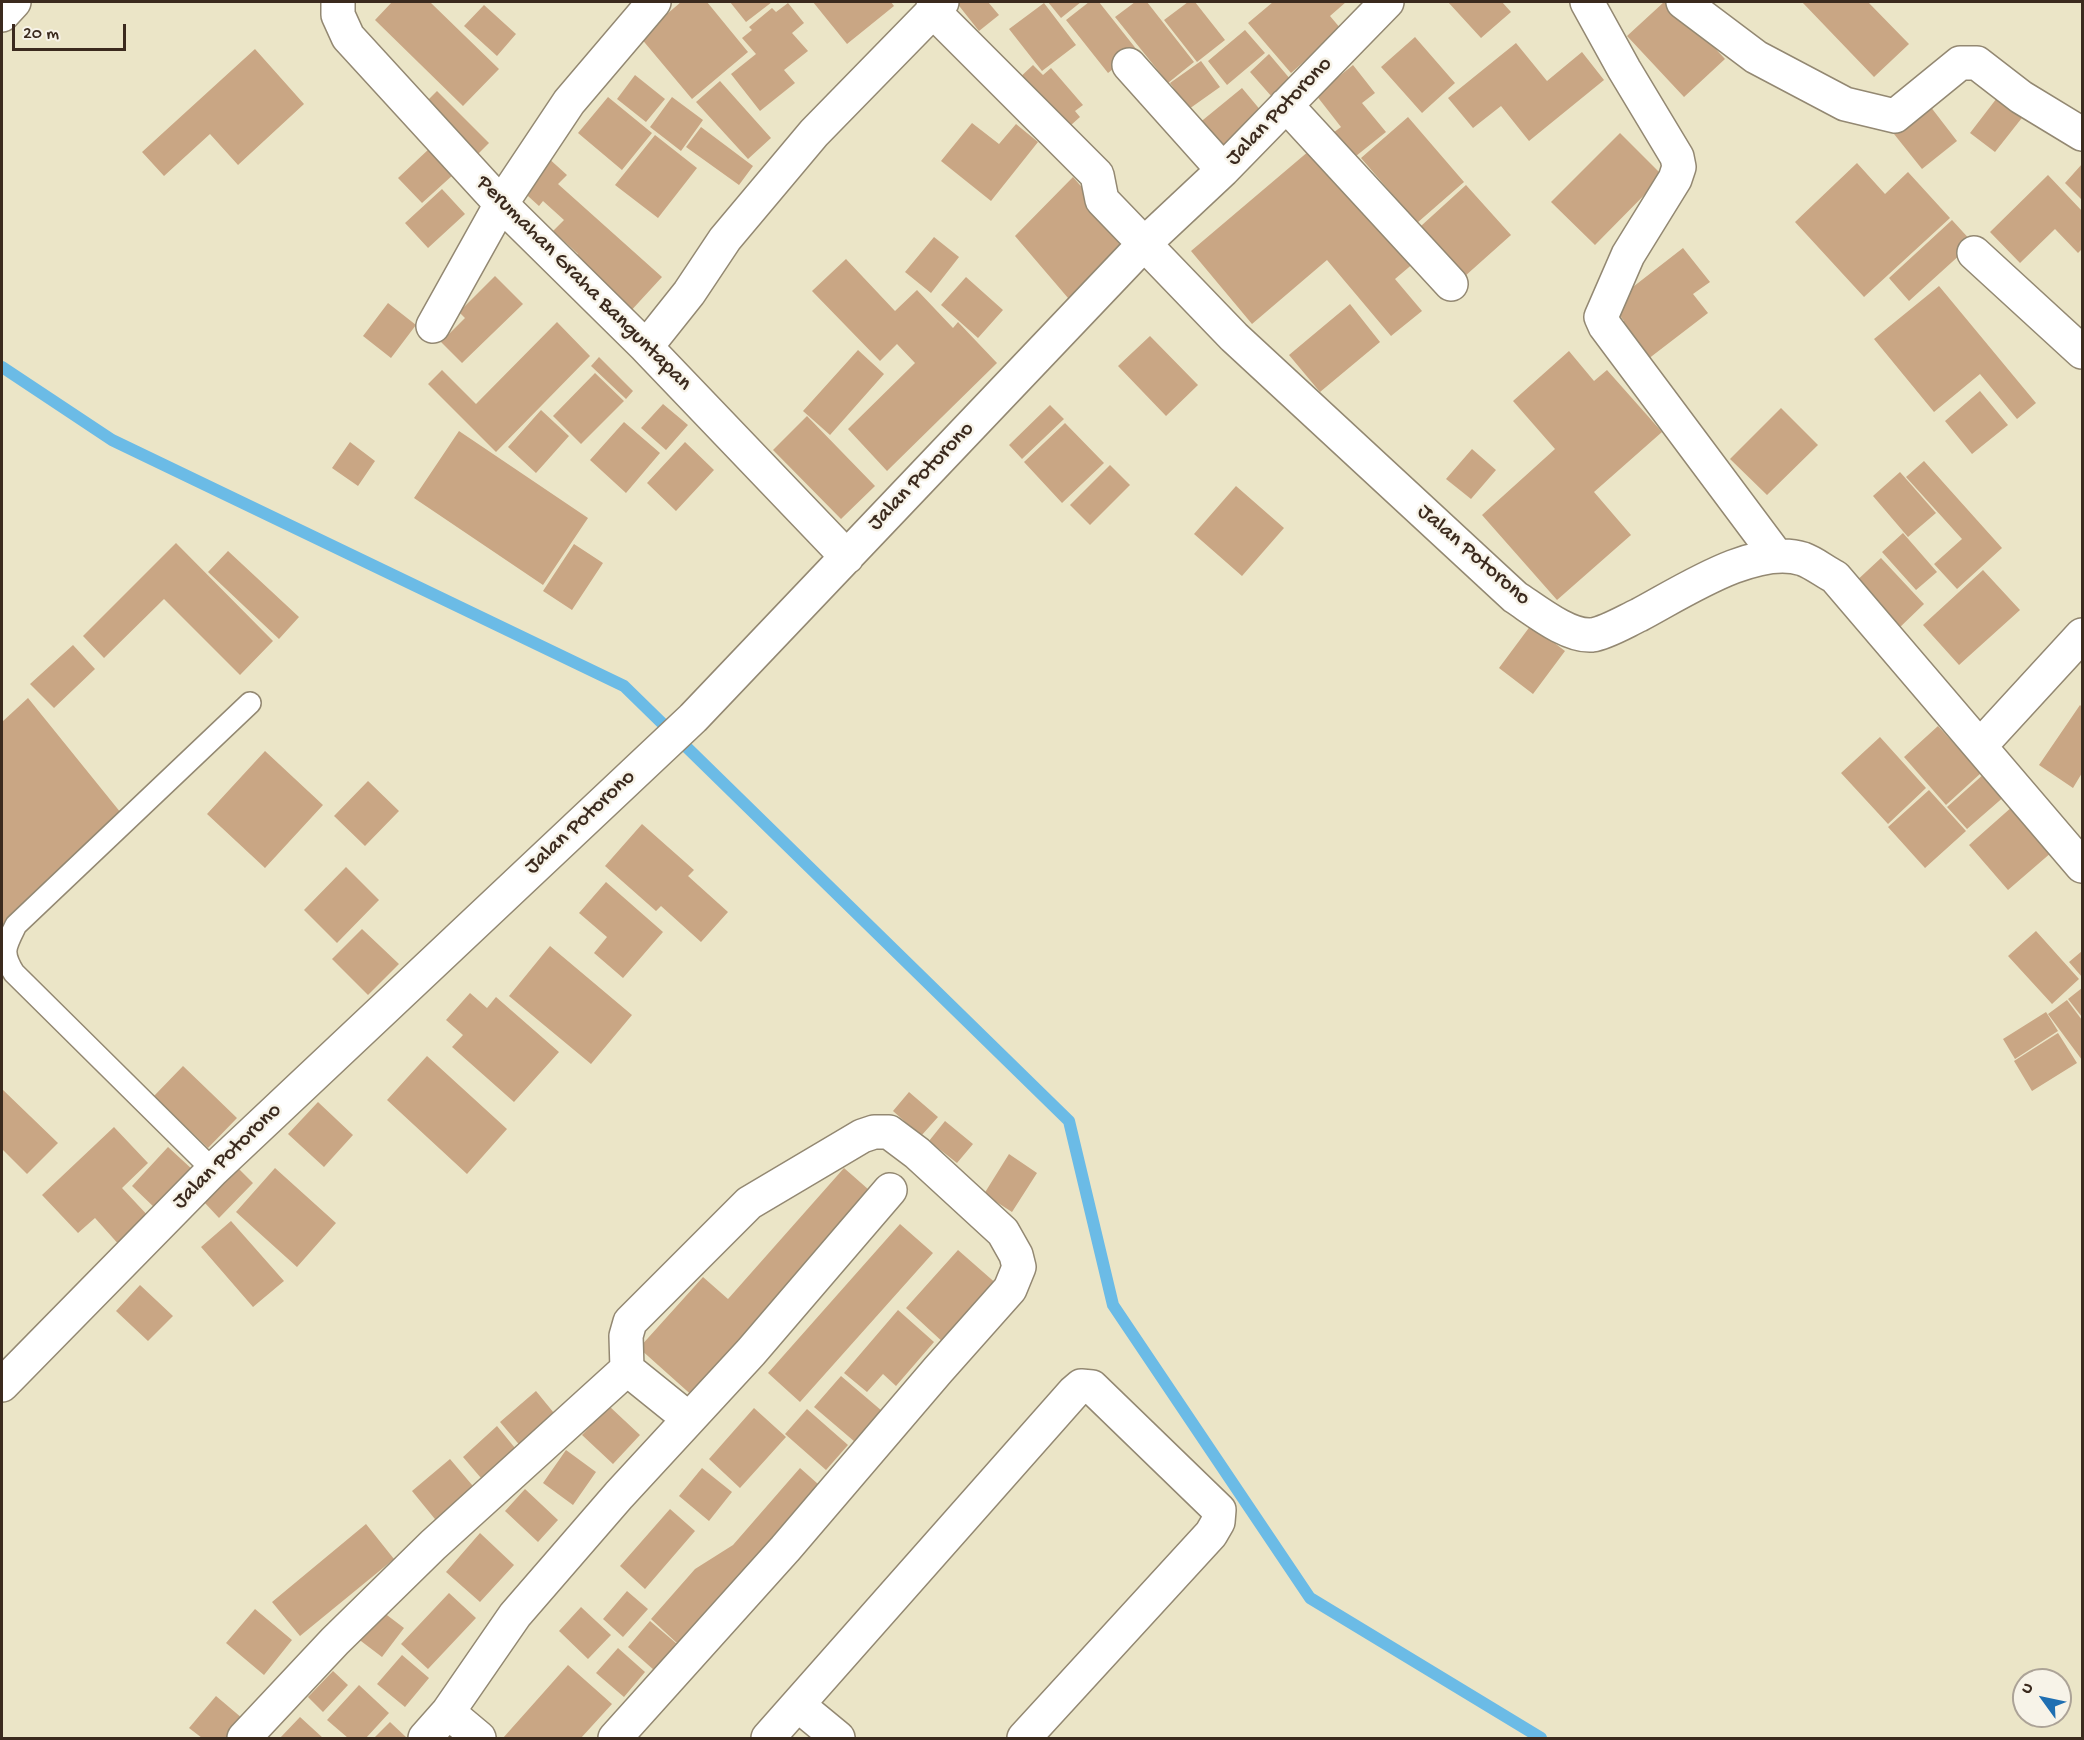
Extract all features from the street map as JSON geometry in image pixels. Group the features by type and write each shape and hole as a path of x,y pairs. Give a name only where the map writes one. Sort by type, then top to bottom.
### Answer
{"street":[{"path":"2,15 14,2"},
{"name":"Perumahan Graha Banguntapan","path":"338,2 338,15 348,37 501,204 646,347 847,557"},
{"path":"433,326 501,204 569,102 654,2"},
{"name":"Jalan Potorono","path":"2,1385 213,1170 693,718 1144,244 1223,170 1387,2"},
{"path":"1587,2 1677,157 1678,168 1675,179 1628,255 1601,317 1605,326 1776,555"},
{"path":"1683,2 1756,57 1845,104 1895,116 1960,63 1977,63 2021,97 2082,134"},
{"path":"646,347 689,293 725,239 814,133 937,6 1097,175 1102,200 1144,244"},
{"path":"1129,65 1223,170"},
{"path":"1286,105 1450,284"},
{"name":"Jalan Potorono","path":"1144,244 1234,337 1515,597 1573,632 1593,635 1620,624 1739,563 1776,555 1803,559 1836,577 2082,866"},
{"path":"1974,253 2082,352"},
{"path":"1980,746 2082,635"},
{"path":"244,1738 335,1641 434,1545 627,1369 626,1336 630,1322 749,1203 862,1136 874,1132 889,1132 917,1153 1004,1233 1016,1255 1019,1268 1010,1289 785,1549 615,1738"},
{"path":"425,1738 448,1712 515,1615 619,1495 751,1352 890,1190"},
{"path":"627,1369 689,1419"},
{"path":"768,1738 1074,1392 1082,1386 1092,1387 1219,1510 1218,1522 1211,1534 1024,1738"},
{"path":"798,1705 838,1738"},
{"path":"448,1712 479,1738"}],"lane":[{"path":"213,1170 14,974 5,958 7,942 15,925 250,703"}],"building":[{"path":"392,2 430,2 499,69 463,106 375,20"},
{"path":"681,2 707,2 748,52 692,99 640,37"},
{"path":"730,2 772,2 746,22"},
{"path":"813,2 891,2 894,6 847,44"},
{"path":"956,2 988,2 999,15 979,31"},
{"path":"1048,2 1081,2 1061,18"},
{"path":"1089,2 1099,2 1137,50 1108,73 1066,20"},
{"path":"1135,2 1147,2 1194,62 1168,83 1115,17"},
{"path":"1188,2 1195,2 1225,40 1197,62 1164,20"},
{"path":"1273,2 1346,2 1330,16 1341,29 1291,73 1248,23"},
{"path":"1448,2 1502,2 1511,12 1481,38"},
{"path":"1664,2 1672,2 1725,59 1684,97 1627,36"},
{"path":"1802,2 1868,2 1909,44 1874,77"},
{"path":"788,3 804,23 792,33 808,51 784,70 795,83 760,111 731,74 756,54 742,38 752,30 749,27 772,8 776,12"},
{"path":"1044,3 1076,45 1042,71 1009,29"},
{"path":"484,5 516,34 497,56 464,26"},
{"path":"1245,30 1265,53 1227,85 1208,61"},
{"path":"1415,37 1455,83 1422,113 1381,67"},
{"path":"1516,43 1547,81 1582,52 1604,80 1529,141 1501,106 1473,128 1448,98"},
{"path":"255,49 304,104 238,165 210,134 164,176 142,152"},
{"path":"1269,54 1291,80 1272,97 1250,72"},
{"path":"1201,61 1220,87 1189,109 1170,83"},
{"path":"1033,65 1043,75 1051,68 1083,105 1075,111 1080,117 1061,134 1015,82"},
{"path":"1353,65 1375,93 1362,103 1386,132 1346,164 1326,138 1341,127 1316,95"},
{"path":"635,75 665,99 646,122 617,99"},
{"path":"720,81 771,138 748,159 696,102"},
{"path":"1242,88 1262,112 1219,149 1198,124"},
{"path":"437,91 489,143 473,159 421,107"},
{"path":"2000,94 2025,114 1995,152 1970,133"},
{"path":"608,97 652,133 622,170 578,133"},
{"path":"672,97 703,120 681,151 650,127"},
{"path":"1930,106 1957,141 1922,169 1894,134"},
{"path":"1408,117 1464,182 1417,223 1361,158"},
{"path":"972,123 999,144 1016,124 1038,142 991,201 941,161"},
{"path":"701,127 753,166 739,185 686,147"},
{"path":"1620,133 1663,176 1595,245 1551,202"},
{"path":"655,135 697,168 658,218 615,185"},
{"path":"1316,145 1415,262 1395,279 1422,311 1391,336 1327,260 1252,324 1191,251"},
{"path":"430,148 454,174 422,203 398,178"},
{"path":"546,156 567,175 558,184 662,277 628,314 570,262 578,254 553,231 564,220 543,201 539,206 518,187"},
{"path":"1857,163 1885,194 1908,172 1950,218 1864,297 1795,222"},
{"path":"2082,164 2082,200 2065,183"},
{"path":"2048,175 2082,211 2082,249 2078,253 2055,229 2020,263 1990,232"},
{"path":"1073,177 1130,243 1074,305 1015,236"},
{"path":"1466,185 1511,235 1455,285 1410,236"},
{"path":"442,189 465,214 428,248 405,223"},
{"path":"1952,220 1973,243 1909,301 1889,278"},
{"path":"934,237 959,257 931,293 905,272"},
{"path":"1683,248 1710,282 1693,294 1708,313 1639,366 1611,331 1624,321 1611,304"},
{"path":"846,259 895,311 917,290 953,328 958,322 997,363 887,471 848,429 915,363 897,344 880,361 812,291"},
{"path":"495,276 523,304 462,363 441,342 465,318 459,312"},
{"path":"966,277 1003,310 978,338 941,305"},
{"path":"1939,286 2036,403 2017,419 1980,374 1934,412 1874,339"},
{"path":"388,303 416,325 391,358 363,336"},
{"path":"1350,304 1380,342 1320,392 1289,355"},
{"path":"557,322 590,356 496,452 428,384 442,370 476,404"},
{"path":"1150,336 1198,385 1166,416 1118,366"},
{"path":"858,350 884,374 830,435 803,411"},
{"path":"1569,351 1594,381 1607,370 1662,432 1594,492 1631,535 1557,600 1482,515 1555,449 1513,401"},
{"path":"599,357 633,391 626,399 591,366"},
{"path":"595,373 624,401 581,444 553,416"},
{"path":"1980,391 2008,425 1972,454 1945,421"},
{"path":"663,404 688,425 666,450 641,428"},
{"path":"1050,405 1064,419 1022,459 1009,445"},
{"path":"1781,408 1818,445 1767,495 1730,459"},
{"path":"541,410 569,436 536,473 508,447"},
{"path":"807,416 875,486 841,519 773,450"},
{"path":"624,422 660,453 626,493 590,460"},
{"path":"1065,423 1104,463 1062,503 1024,462"},
{"path":"459,431 588,518 543,585 414,498"},
{"path":"350,442 375,461 358,486 332,468"},
{"path":"685,442 714,470 676,511 647,483"},
{"path":"1472,449 1496,470 1471,499 1446,479"},
{"path":"1924,461 2002,548 1957,589 1934,564 1962,539 1906,477"},
{"path":"1110,465 1130,485 1090,525 1070,505"},
{"path":"1900,472 1936,513 1908,537 1873,496"},
{"path":"1236,486 1284,528 1242,576 1194,534"},
{"path":"1903,533 1937,572 1916,590 1882,552"},
{"path":"176,543 273,641 240,675 164,599 104,658 83,636"},
{"path":"574,544 603,563 572,610 543,591"},
{"path":"228,551 299,617 279,639 208,572"},
{"path":"1881,558 1924,604 1897,630 1853,584"},
{"path":"1983,570 2020,610 1959,665 1923,625"},
{"path":"1531,625 1565,651 1533,694 1499,668"},
{"path":"73,645 95,669 54,708 30,684"},
{"path":"28,698 121,813 2,930 2,722"},
{"path":"2080,705 2082,707 2082,773 2073,788 2039,765"},
{"path":"1938,726 1981,773 1946,805 1904,757"},
{"path":"1880,737 1926,788 1888,824 1841,773"},
{"path":"265,751 323,805 265,868 207,814"},
{"path":"1985,773 2006,795 1967,829 1947,807"},
{"path":"368,781 399,811 365,846 334,816"},
{"path":"1929,790 1966,831 1925,868 1888,827"},
{"path":"2013,806 2052,852 2008,890 1969,845"},
{"path":"642,824 694,870 688,876 728,912 701,942 661,906 656,911 605,866"},
{"path":"346,867 379,900 337,943 304,910"},
{"path":"606,882 663,932 623,978 594,953 607,937 579,913"},
{"path":"362,929 399,964 368,995 332,959"},
{"path":"2036,931 2079,979 2052,1004 2008,956"},
{"path":"550,946 632,1015 591,1064 509,996"},
{"path":"2082,951 2082,977 2069,962"},
{"path":"2082,988 2082,1017 2068,999"},
{"path":"470,993 487,1008 496,997 559,1052 514,1102 452,1047 463,1035 446,1020"},
{"path":"2067,1000 2082,1020 2082,1060 2048,1014"},
{"path":"2046,1012 2058,1031 2015,1059 2003,1039"},
{"path":"2058,1033 2077,1063 2032,1091 2014,1061"},
{"path":"427,1056 507,1129 467,1174 387,1100"},
{"path":"183,1066 237,1118 208,1148 154,1096"},
{"path":"2,1089 58,1143 27,1174 2,1149"},
{"path":"909,1092 938,1117 921,1136 893,1111"},
{"path":"318,1102 353,1135 324,1167 288,1134"},
{"path":"945,1121 973,1144 957,1163 929,1141"},
{"path":"114,1127 148,1163 122,1188 151,1219 121,1247 95,1218 78,1233 42,1195"},
{"path":"168,1147 194,1171 157,1210 132,1186"},
{"path":"1009,1154 1037,1173 1012,1212 984,1194"},
{"path":"238,1168 253,1183 219,1218 204,1202"},
{"path":"275,1168 336,1223 297,1267 236,1212"},
{"path":"844,1168 877,1197 696,1399 639,1348 703,1277 728,1299"},
{"path":"231,1221 284,1281 253,1307 201,1247"},
{"path":"900,1224 933,1253 800,1402 768,1373"},
{"path":"958,1250 999,1286 946,1345 906,1308"},
{"path":"140,1285 173,1316 148,1341 116,1311"},
{"path":"898,1310 934,1342 896,1386 883,1374 867,1392 844,1373"},
{"path":"841,1376 882,1411 855,1442 814,1407"},
{"path":"536,1391 558,1418 522,1448 500,1422"},
{"path":"609,1406 640,1435 613,1464 582,1435"},
{"path":"754,1408 786,1437 740,1488 709,1459"},
{"path":"807,1409 848,1445 826,1470 785,1434"},
{"path":"497,1426 515,1448 481,1478 463,1457"},
{"path":"566,1450 596,1472 573,1505 543,1483"},
{"path":"450,1459 478,1492 439,1524 412,1491"},
{"path":"702,1468 732,1492 709,1521 679,1496"},
{"path":"800,1468 827,1492 760,1569 723,1593 678,1644 651,1619 695,1569 733,1545"},
{"path":"525,1489 558,1520 538,1542 505,1511"},
{"path":"670,1509 695,1531 645,1589 620,1566"},
{"path":"366,1524 394,1559 300,1636 272,1602"},
{"path":"480,1533 514,1565 480,1602 446,1572"},
{"path":"627,1591 648,1609 623,1637 603,1619"},
{"path":"449,1593 476,1618 428,1669 401,1644"},
{"path":"581,1607 611,1635 588,1659 559,1631"},
{"path":"255,1609 292,1640 264,1675 226,1643"},
{"path":"379,1609 404,1628 382,1657 357,1638"},
{"path":"650,1621 677,1644 655,1671 628,1647"},
{"path":"618,1648 645,1672 624,1697 596,1673"},
{"path":"402,1655 429,1678 405,1707 377,1684"},
{"path":"568,1665 612,1704 581,1738 503,1738"},
{"path":"333,1671 348,1685 323,1712 308,1697"},
{"path":"359,1685 389,1713 366,1738 348,1738 327,1720"},
{"path":"216,1696 249,1724 237,1738 202,1738 189,1728"},
{"path":"300,1717 323,1738 280,1738"},
{"path":"390,1722 407,1738 374,1738"}],"waterway":[{"path":"2,367 112,440 624,686 1069,1121 1113,1305 1310,1598 1541,1738"}]}
